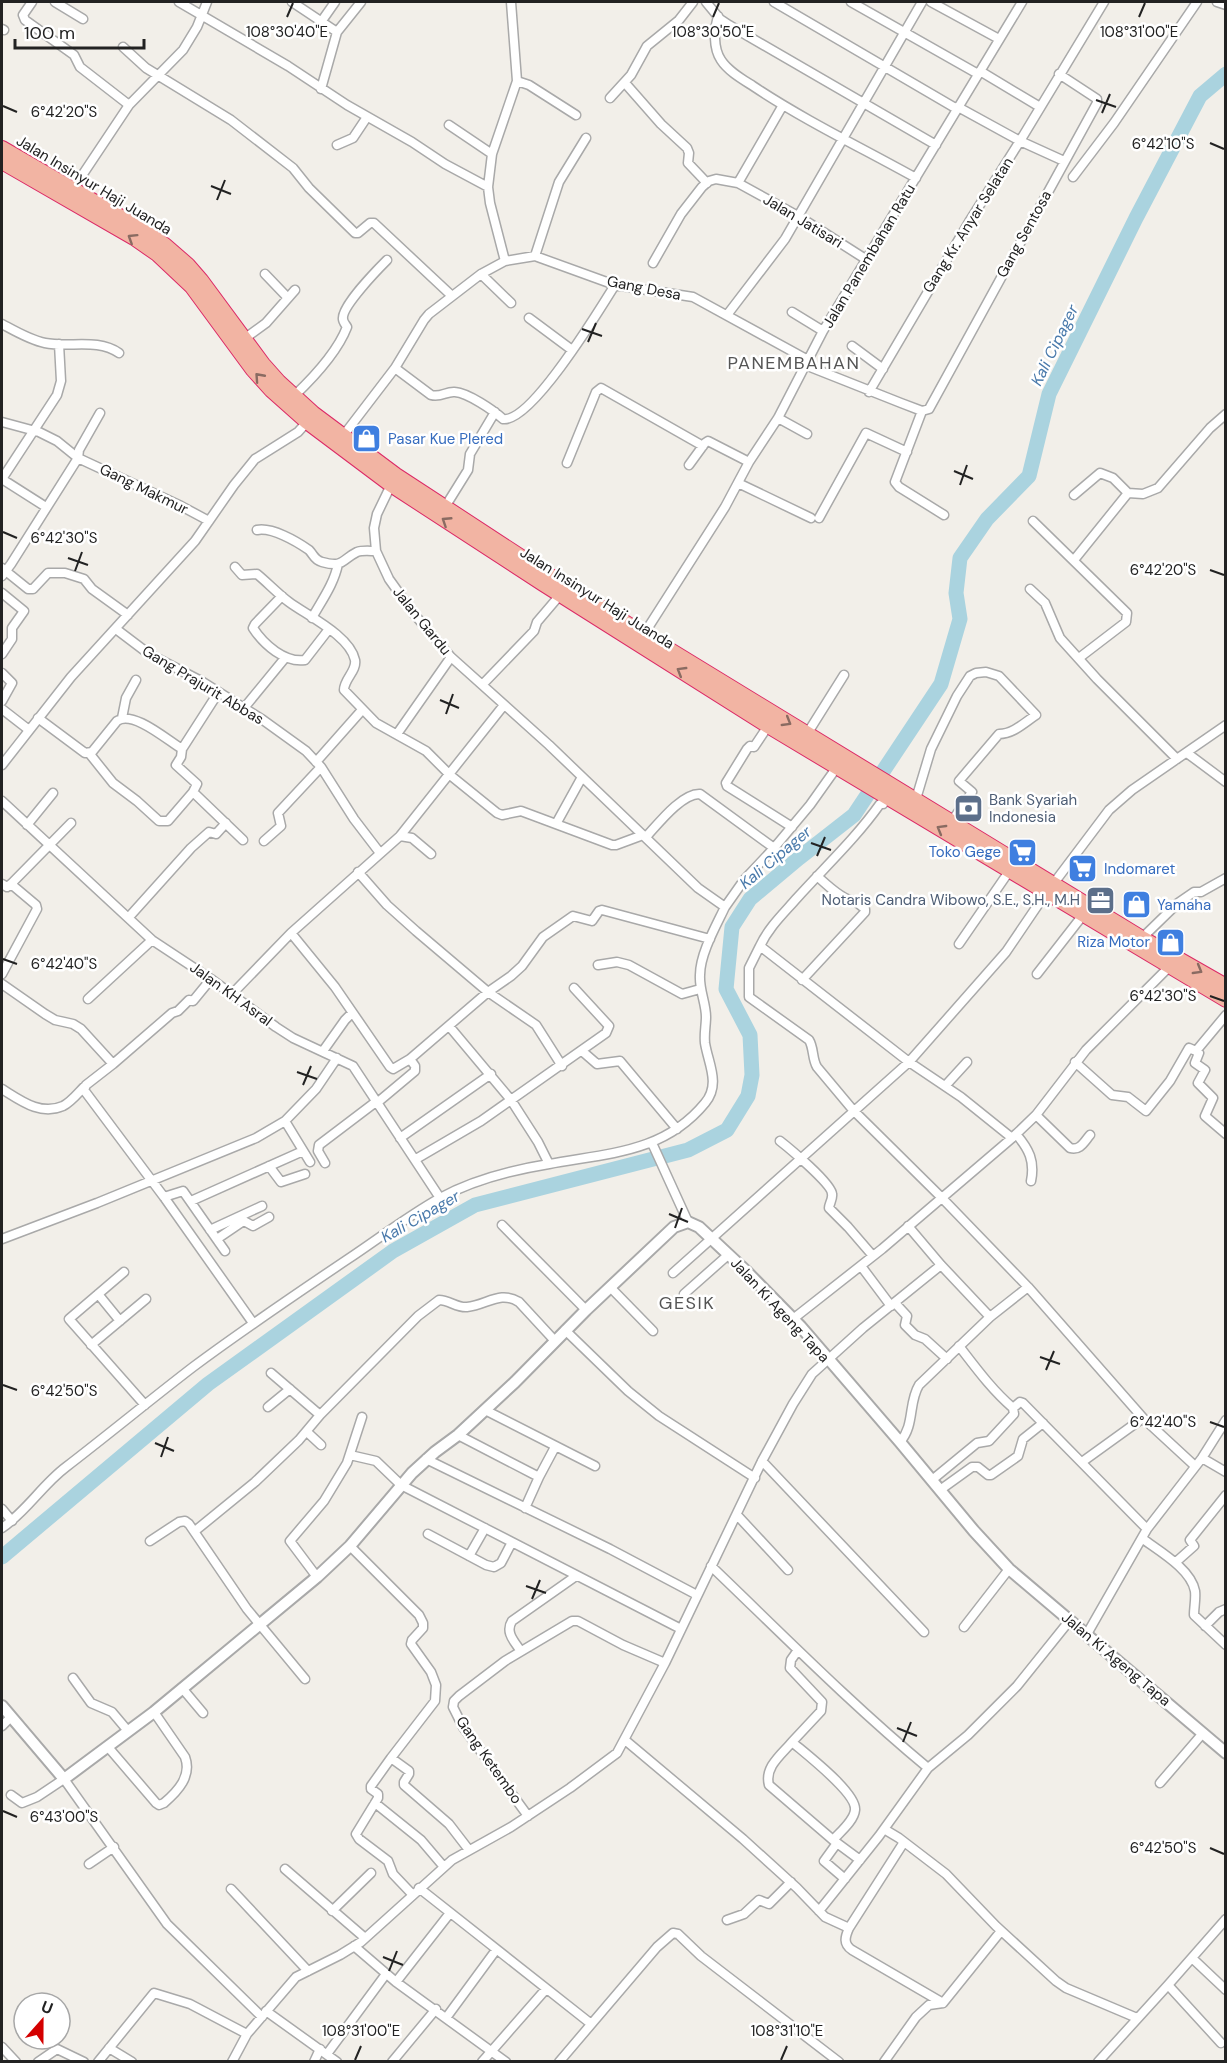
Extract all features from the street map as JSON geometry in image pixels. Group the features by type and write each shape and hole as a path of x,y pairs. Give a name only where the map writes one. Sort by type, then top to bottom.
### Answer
{"highway":[{"name":"Jalan Insinyur Haji Juanda","path":"2,148 142,229 165,245 263,364 294,396 396,475 445,507 546,580 560,595 734,696 807,734 865,768 890,799"},
{"name":"Jalan Insinyur Haji Juanda","path":"2,162 183,269"},
{"name":"Jalan Insinyur Haji Juanda","path":"196,283 253,370 271,390 307,422 391,485 546,580 644,634 734,696 768,726 1010,870 1050,888 1226,986"},
{"name":"Jalan Insinyur Haji Juanda","path":"890,799 916,799 1050,888 1083,915 1226,1000"}],"street":[{"path":"32,2 23,15 24,19 74,55 80,67 129,105"},
{"path":"55,2 83,19"},
{"path":"179,2 288,66 321,89 445,164 488,187"},
{"path":"73,189 129,105 183,50 198,27 207,2"},
{"path":"292,2 337,32"},
{"path":"321,22 335,2"},
{"path":"321,89 337,32 361,2"},
{"path":"505,261 488,187 492,154 517,81 511,2"},
{"path":"610,98 631,75 647,46 679,20 693,2"},
{"path":"706,2 718,16 736,29 936,145"},
{"path":"774,2 957,108 1064,161"},
{"path":"851,2 1040,107"},
{"path":"727,315 785,239 922,2"},
{"path":"931,2 999,39"},
{"name":"Gang Kr. Anyar Selatan","path":"869,392 969,222 1104,2"},
{"path":"1073,177 1197,2"},
{"path":"1217,2 1226,6"},
{"name":"Jalan Panembahan Ratu","path":"644,634 725,507 749,462 778,418 823,331 936,145 1018,3"},
{"path":"718,16 715,36 721,62 736,75 783,105 916,178"},
{"path":"123,47 146,68 231,120 293,168 340,221 355,233 370,223 374,223 452,296"},
{"name":"Gang Sentosa","path":"944,515 899,487 895,482 926,410 1097,103 1097,99 1059,74"},
{"path":"517,81 529,84 576,115"},
{"path":"625,83 669,132 687,148 689,166 707,183"},
{"path":"652,262 681,214 707,183 716,179 738,183 783,105"},
{"path":"337,145 353,138 367,117"},
{"path":"449,125 492,154"},
{"path":"535,256 559,182 586,138"},
{"name":"Jalan Jatisari","path":"738,183 798,216 867,260"},
{"name":"Gang Desa","path":"343,436 395,368 424,320 481,274 505,261 535,256 615,285 693,297 807,362 869,392 926,410"},
{"path":"294,396 311,380 338,344 347,327 343,315 354,297 387,260"},
{"path":"264,274 288,298"},
{"path":"481,274 510,303"},
{"path":"395,368 431,395 462,393 508,420 524,409 541,392 615,285"},
{"path":"244,339 266,322 295,290"},
{"path":"792,312 823,331"},
{"path":"529,318 572,350"},
{"path":"2,324 43,343 101,345 119,353"},
{"path":"46,507 2,479 57,395 61,381 57,344"},
{"path":"852,346 883,369"},
{"path":"567,463 596,392 601,388 703,446"},
{"path":"445,507 468,470 470,454 495,412"},
{"path":"100,413 79,450 78,458 3,571 28,589 33,589 48,573 78,576 128,615"},
{"path":"1074,495 1100,473 1113,478 1128,493 1143,494 1158,488 1210,428 1226,414"},
{"path":"778,418 807,434"},
{"name":"Gang Makmur","path":"2,422 33,430 57,441 78,458 209,521"},
{"path":"2,765 71,676 195,541 255,459 298,432 307,422"},
{"path":"738,483 815,518 866,433 907,452"},
{"path":"689,465 708,441 749,462"},
{"name":"Jalan Gardu","path":"391,485 377,514 374,528 376,551 399,594 451,657 483,684 698,888 725,907"},
{"path":"1074,560 1128,493"},
{"path":"1033,521 1127,615 1120,627 1075,653"},
{"path":"257,530 264,528 307,550 317,560 338,564 359,551 376,551"},
{"path":"312,618 330,588 338,564"},
{"path":"235,567 242,574 257,574 282,596 343,640 355,659 355,666 344,690 376,723 426,751 450,775 500,815 519,811 612,845 644,836 686,799 693,794 700,794 774,848"},
{"path":"1030,589 1045,603 1060,638 1096,679 1177,759"},
{"path":"2,593 24,613 12,628 12,639 2,654"},
{"path":"483,684 534,631 537,622 560,595"},
{"path":"282,596 253,628 263,641 285,658 305,660 329,630"},
{"name":"Gang Prajurit Abbas","path":"116,628 149,654 201,681 306,751 319,764 354,819 380,853"},
{"path":"397,734 451,657"},
{"path":"244,708 285,658"},
{"path":"916,799 931,749 957,696 970,676 986,672 999,675 1035,715 1018,728 1006,734 999,734 959,781 972,792 952,821"},
{"path":"2,673 12,683 2,701"},
{"path":"807,734 844,675"},
{"path":"122,718 126,698 136,680"},
{"path":"38,718 67,741 89,753 113,783 159,821 168,821 197,784 176,765 181,757 182,749 218,693"},
{"path":"232,994 291,933 400,836 504,705"},
{"path":"2,709 29,730"},
{"path":"264,841 281,826 278,813 362,710"},
{"path":"89,753 96,748 117,721 128,717 144,723 182,749"},
{"path":"673,1273 909,1062 1006,952 1050,888 1109,810 1132,790 1226,725"},
{"path":"768,726 754,747 750,746 747,749 726,783 727,786 792,827"},
{"path":"1187,753 1226,782"},
{"path":"2,1528 25,1510 55,1475 145,1405 254,1323 440,1198 481,1180 549,1164 653,1146 677,1130 708,1099 713,1082 712,1068 705,1045 706,1016 700,989 700,968 710,939 725,907 744,880 792,827 837,767"},
{"path":"556,824 582,777"},
{"path":"193,792 243,840"},
{"path":"27,825 53,793"},
{"path":"890,799 880,804 857,834 766,933 750,966 748,996 809,1040 812,1044 814,1061 853,1110 1028,1287 1143,1418 1195,1466"},
{"name":"Jalan KH Asral","path":"2,801 152,939 293,1038 353,1066 440,1198"},
{"path":"2,974 38,909 6,884 71,823"},
{"path":"129,917 191,848 209,832 216,834 226,824"},
{"path":"400,836 412,838 431,854"},
{"path":"959,944 1010,870"},
{"path":"358,872 399,917 488,992 536,1025 562,1066"},
{"path":"802,980 865,912 865,909 855,901 835,892 817,876"},
{"path":"1142,938 1178,903 1194,892 1201,892 1226,878"},
{"path":"291,933 334,986 390,1067 396,1068 410,1059 522,966 543,937 573,916 592,921 602,910 710,939"},
{"path":"1037,974 1083,915"},
{"path":"88,999 152,939"},
{"path":"760,946 909,1062 946,1085 1024,1143 1031,1156 1031,1181"},
{"path":"598,965 617,962 629,965 682,994 700,989"},
{"path":"793,1319 861,1266 1014,1136 1036,1114 1075,1062 1169,967"},
{"path":"2,1089 31,1106 47,1109 64,1106 172,1013 178,1011 189,1000 193,1001 211,979"},
{"path":"2,984 55,1020 73,1024 81,1029 113,1064"},
{"path":"416,1159 482,1121 606,1033 609,1026 574,988"},
{"path":"323,1051 352,1013"},
{"path":"1196,1051 1226,1015"},
{"path":"449,1026 511,1100 549,1164"},
{"path":"1075,1062 1112,1095 1128,1097 1146,1111 1170,1082 1189,1048 1196,1051 1199,1053 1195,1063 1205,1070 1198,1082 1213,1098 1205,1116 1226,1134"},
{"path":"582,1051 597,1064 620,1060 677,1130"},
{"path":"2,1239 256,1138 285,1121 316,1089 337,1058"},
{"path":"325,1163 318,1151 320,1145 415,1071 415,1066 410,1059"},
{"path":"946,1085 967,1062"},
{"path":"400,1138 491,1074"},
{"path":"84,1087 98,1110 164,1197 254,1323"},
{"path":"1036,1114 1070,1148 1075,1150 1090,1135"},
{"path":"285,1121 309,1162"},
{"path":"780,1141 802,1159 832,1193 828,1208 873,1256"},
{"path":"11,1795 22,1803 38,1797 64,1779 154,1712 322,1572 350,1546 426,1459 458,1436 674,1227 688,1222 653,1146"},
{"path":"191,1202 303,1151"},
{"path":"269,1166 281,1182 305,1174"},
{"path":"164,1197 183,1191 225,1251"},
{"path":"210,1230 262,1206"},
{"path":"246,1214 254,1226"},
{"path":"254,1226 269,1217"},
{"path":"217,1239 242,1221 254,1226"},
{"name":"Jalan Ki Ageng Tapa","path":"688,1222 699,1227 712,1239 793,1319 1009,1569 1226,1753"},
{"path":"502,1225 586,1310"},
{"path":"908,1226 990,1317"},
{"path":"684,1294 728,1254"},
{"path":"232,2061 247,2034 290,1983 354,1946 444,1867 528,1816 617,1753 665,1663 762,1461 812,1374 863,1328 941,1265"},
{"path":"861,1266 893,1304 906,1314 905,1325 947,1359"},
{"path":"124,1272 69,1319 145,1405"},
{"path":"900,1442 909,1429 915,1392 919,1384 990,1317 1028,1287"},
{"path":"611,1288 653,1331"},
{"path":"98,1294 120,1321"},
{"path":"195,1531 255,1482 418,1316 439,1300 468,1307 505,1296 513,1298 555,1341"},
{"path":"92,1345 146,1299"},
{"path":"566,1330 628,1391 659,1416 755,1478"},
{"path":"932,1480 977,1443 989,1441 1014,1414 1013,1408 987,1382 959,1346"},
{"path":"271,1373 320,1415"},
{"path":"268,1407 290,1389"},
{"path":"1013,1408 1023,1402 1147,1529"},
{"path":"485,1410 595,1466"},
{"path":"322,1572 290,1541 324,1501 350,1455 362,1417"},
{"path":"1082,1462 1143,1418"},
{"path":"1087,1634 1147,1529 1202,1458 1226,1420"},
{"path":"964,1452 975,1466 988,1475 993,1474 1018,1456 1023,1439 1043,1423"},
{"path":"306,1432 321,1445"},
{"path":"458,1436 539,1477"},
{"path":"525,1508 555,1447"},
{"path":"350,1455 374,1460 401,1485 681,1629"},
{"path":"1202,1458 1226,1472"},
{"path":"426,1459 610,1549 697,1595"},
{"path":"762,1461 924,1632"},
{"path":"940,1490 975,1466"},
{"path":"1176,1562 1194,1546 1190,1540 1226,1495"},
{"path":"2,1509 12,1521"},
{"path":"737,1515 788,1570"},
{"path":"150,1541 179,1522 185,1521 195,1531 232,1588 305,1679"},
{"path":"469,1556 485,1528"},
{"path":"429,1534 486,1565 498,1566 512,1542"},
{"path":"1143,1539 1176,1562 1193,1584 1194,1615 1226,1645"},
{"path":"350,1546 418,1615 423,1623 423,1628 411,1644 428,1666 436,1685 437,1696 433,1706 371,1786 371,1790 378,1796 357,1832 357,1837 388,1861 393,1874 450,1913 590,2023"},
{"path":"711,1566 895,1741 928,1768"},
{"path":"964,1628 1009,1569"},
{"path":"576,1576 512,1621 509,1630 520,1650 572,1621 578,1620 623,1645 665,1663"},
{"path":"1205,1626 1226,1608"},
{"path":"819,1911 884,1829 928,1768 968,1734 1017,1686 1070,1620"},
{"name":"Gang Ketembo","path":"520,1650 468,1687 453,1704 465,1731 528,1816"},
{"path":"798,1650 791,1660 790,1668 822,1702 823,1706 771,1767 768,1773 770,1785 835,1842 860,1860"},
{"path":"73,1678 91,1703 112,1712 128,1731"},
{"path":"182,1688 203,1713"},
{"path":"2,1706 64,1779 167,1924 264,2014 337,2061"},
{"path":"108,1747 156,1803 159,1805 164,1803 181,1785 188,1768 185,1757 154,1712"},
{"path":"2,1726 11,1718"},
{"path":"1160,1783 1203,1733"},
{"path":"625,1740 743,1839 829,1920 849,1928"},
{"path":"792,1742 846,1791 855,1805 854,1815 824,1861 845,1879"},
{"path":"391,1758 409,1771 404,1785 449,1824 469,1850"},
{"path":"375,1803 414,1835 444,1867"},
{"path":"884,1829 946,1874 1001,1931 1056,1981 1066,1988 1137,2018"},
{"path":"904,1842 849,1928 845,1941 847,1946 943,2003"},
{"path":"89,1864 114,1847"},
{"path":"285,1869 365,1938"},
{"path":"332,1911 372,1873"},
{"path":"727,1920 744,1914 759,1900 769,1904 791,1882"},
{"path":"231,1889 308,1971"},
{"path":"396,1982 450,1913"},
{"path":"1098,2061 1226,1919"},
{"path":"884,2061 916,2017 929,2005 943,2003 1001,1931"},
{"path":"559,2061 657,1947 673,1934 678,1934 701,1956 839,2061"},
{"path":"354,1946 396,1982 506,2061"},
{"path":"446,2018 496,1950"},
{"path":"1192,1958 1226,1990"},
{"path":"314,2061 386,1974"},
{"path":"1168,1985 1221,2043"},
{"path":"482,2061 546,1989"},
{"path":"98,2061 152,1995 157,1993 190,2004 247,2034"},
{"path":"392,2061 436,2009"},
{"path":"2,2047 16,2061"},
{"path":"109,2048 132,2061"},
{"path":"38,2061 57,2049 84,2061"}],"waterway":[{"name":"Kali Cipager","path":"2,1557 208,1384 393,1251 475,1205 688,1150 727,1130 748,1096 752,1075 750,1035 726,989 732,927 750,899 854,815 941,684 960,619 956,593 960,558 987,519 1029,476 1049,394 1136,218 1200,96 1226,74"}],"place":[{"name":"Pasar Kue Plered","path":"367,439"},
{"name":"Bank Syariah Indonesia","path":"968,809"},
{"name":"Toko Gege","path":"1022,852"},
{"name":"Indomaret","path":"1083,869"},
{"name":"Notaris Candra Wibowo, S.E., S.H., M.H","path":"1101,900"},
{"name":"Yamaha","path":"1136,905"},
{"name":"Riza Motor","path":"1171,942"}],"district":[{"name":"PANEMBAHAN","path":"794,363"},
{"name":"GESIK","path":"687,1303"}]}
